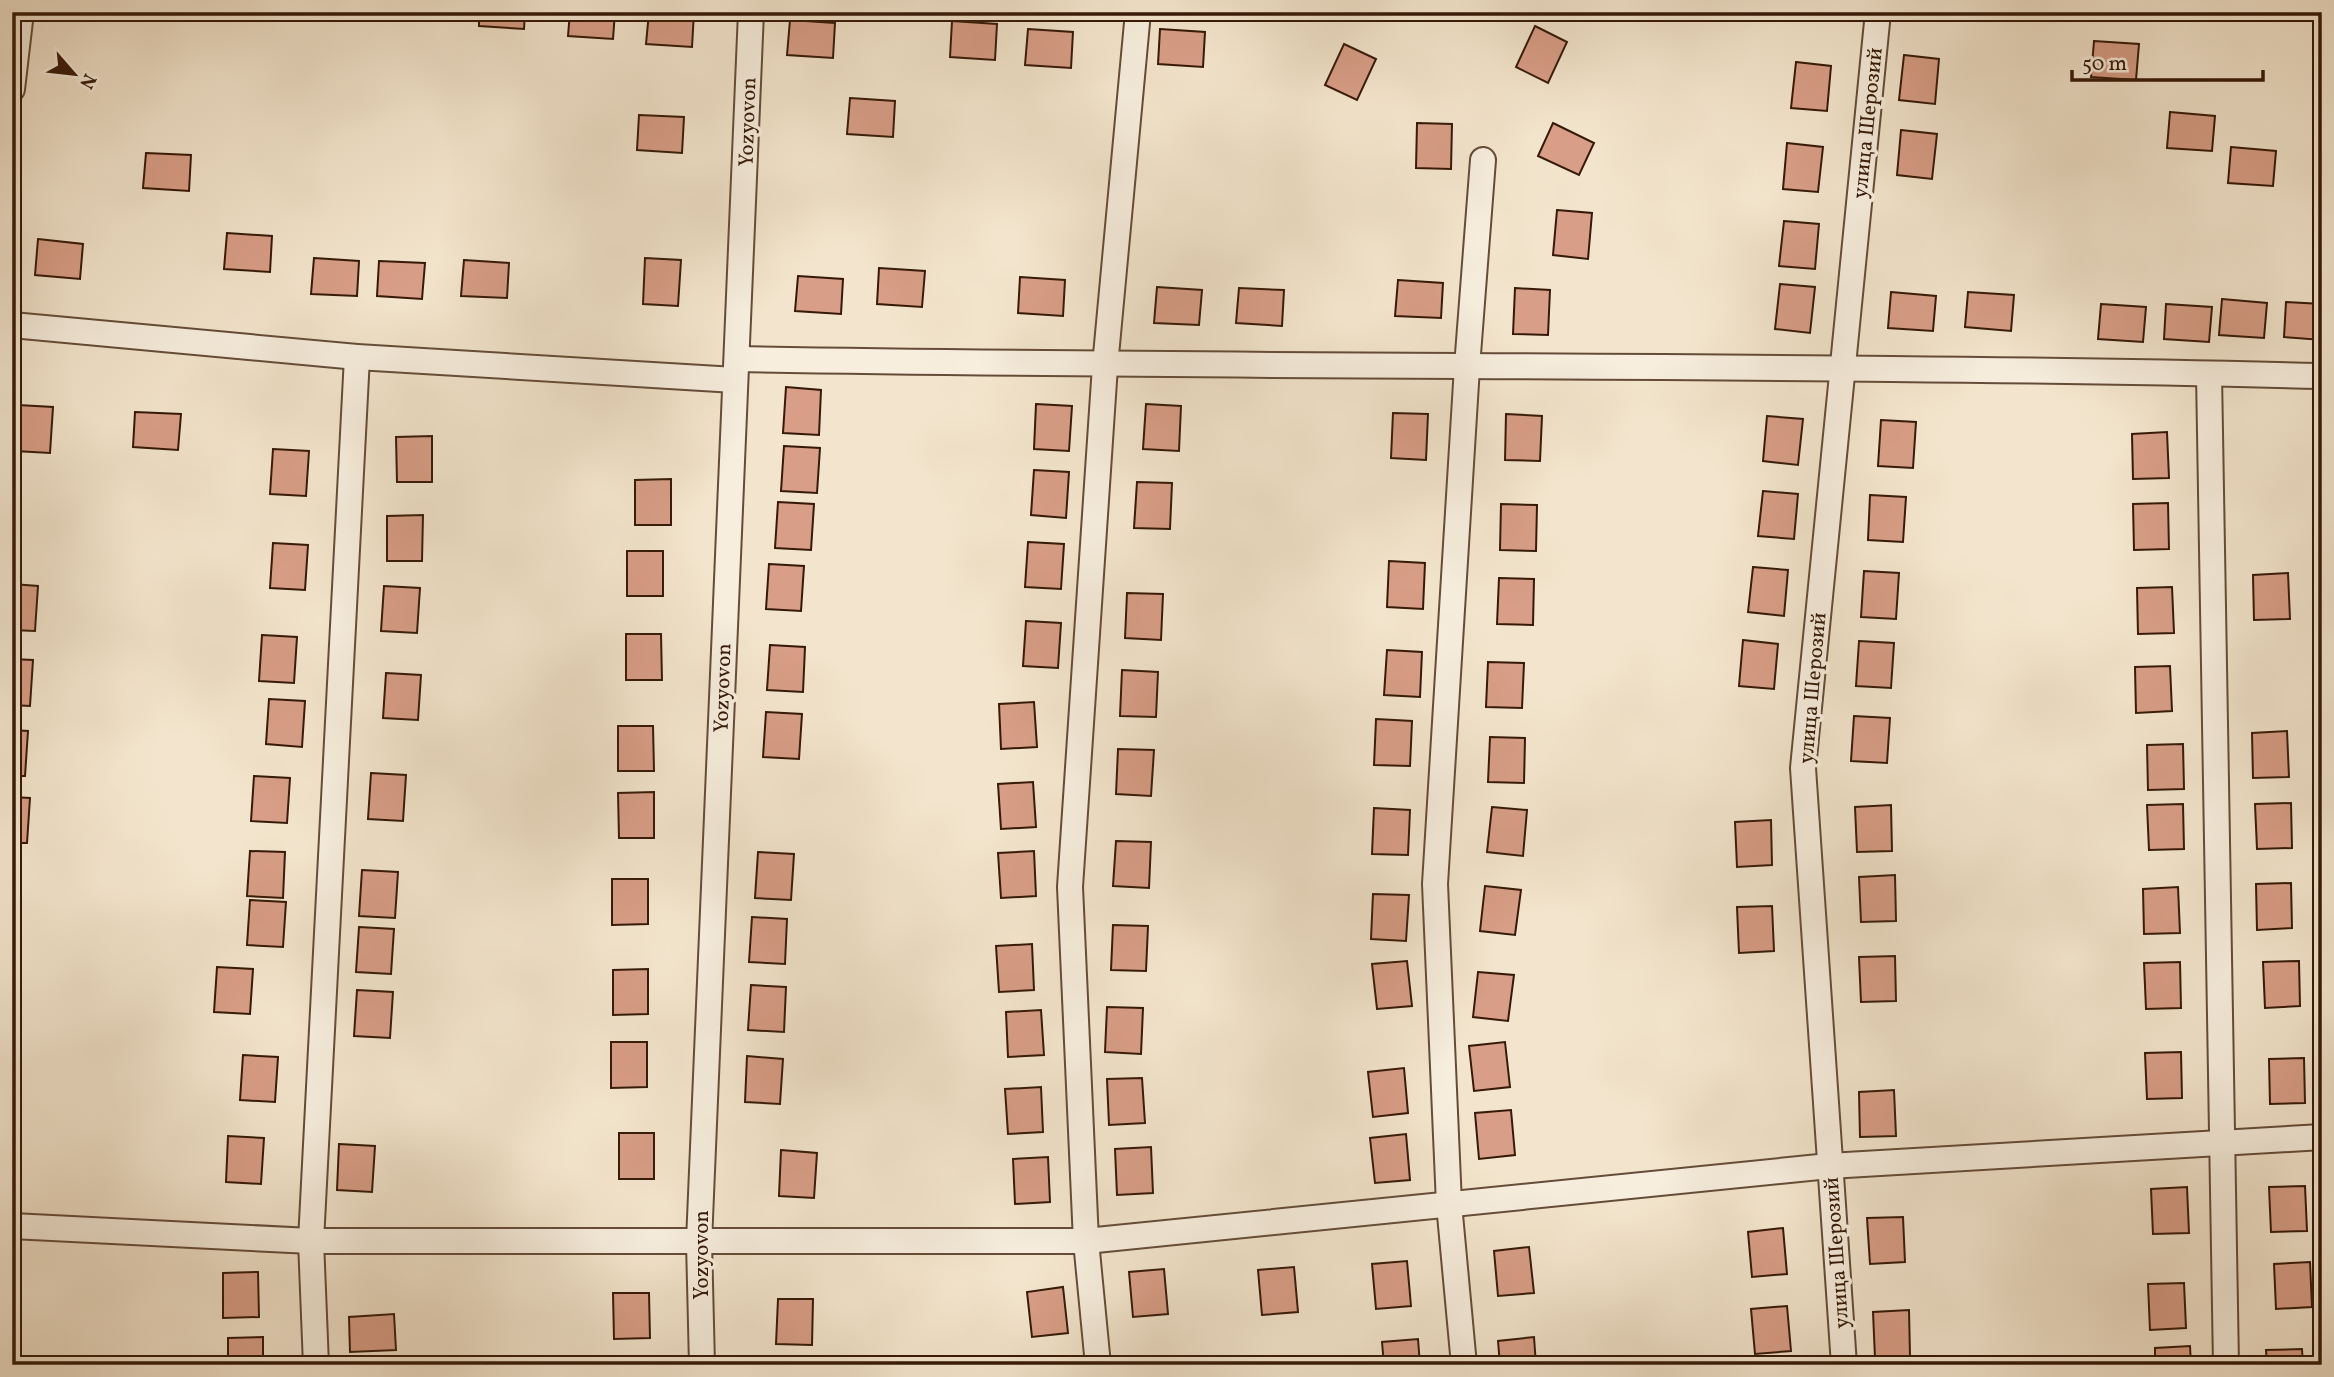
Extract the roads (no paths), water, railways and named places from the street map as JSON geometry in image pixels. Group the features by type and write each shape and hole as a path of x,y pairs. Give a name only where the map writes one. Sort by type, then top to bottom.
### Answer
{"street":[{"path":"12,89 22,12"},
{"name":"Yozyovon","path":"702,1365 699,1242 751,12"},
{"path":"1098,1365 1086,1241 1070,887 1105,366 1138,12"},
{"name":"улица Шерозий","path":"1844,1365 1803,768 1878,12"},
{"path":"1464,1365 1449,1204 1435,884 1467,367 1483,160"},
{"path":"12,325 357,357 736,369 1467,367 2322,376"},
{"path":"316,1365 311,1241 357,357"},
{"path":"2209,374 2226,1365"},
{"path":"12,1226 311,1241 1086,1241 1829,1166 2322,1138"}]}
